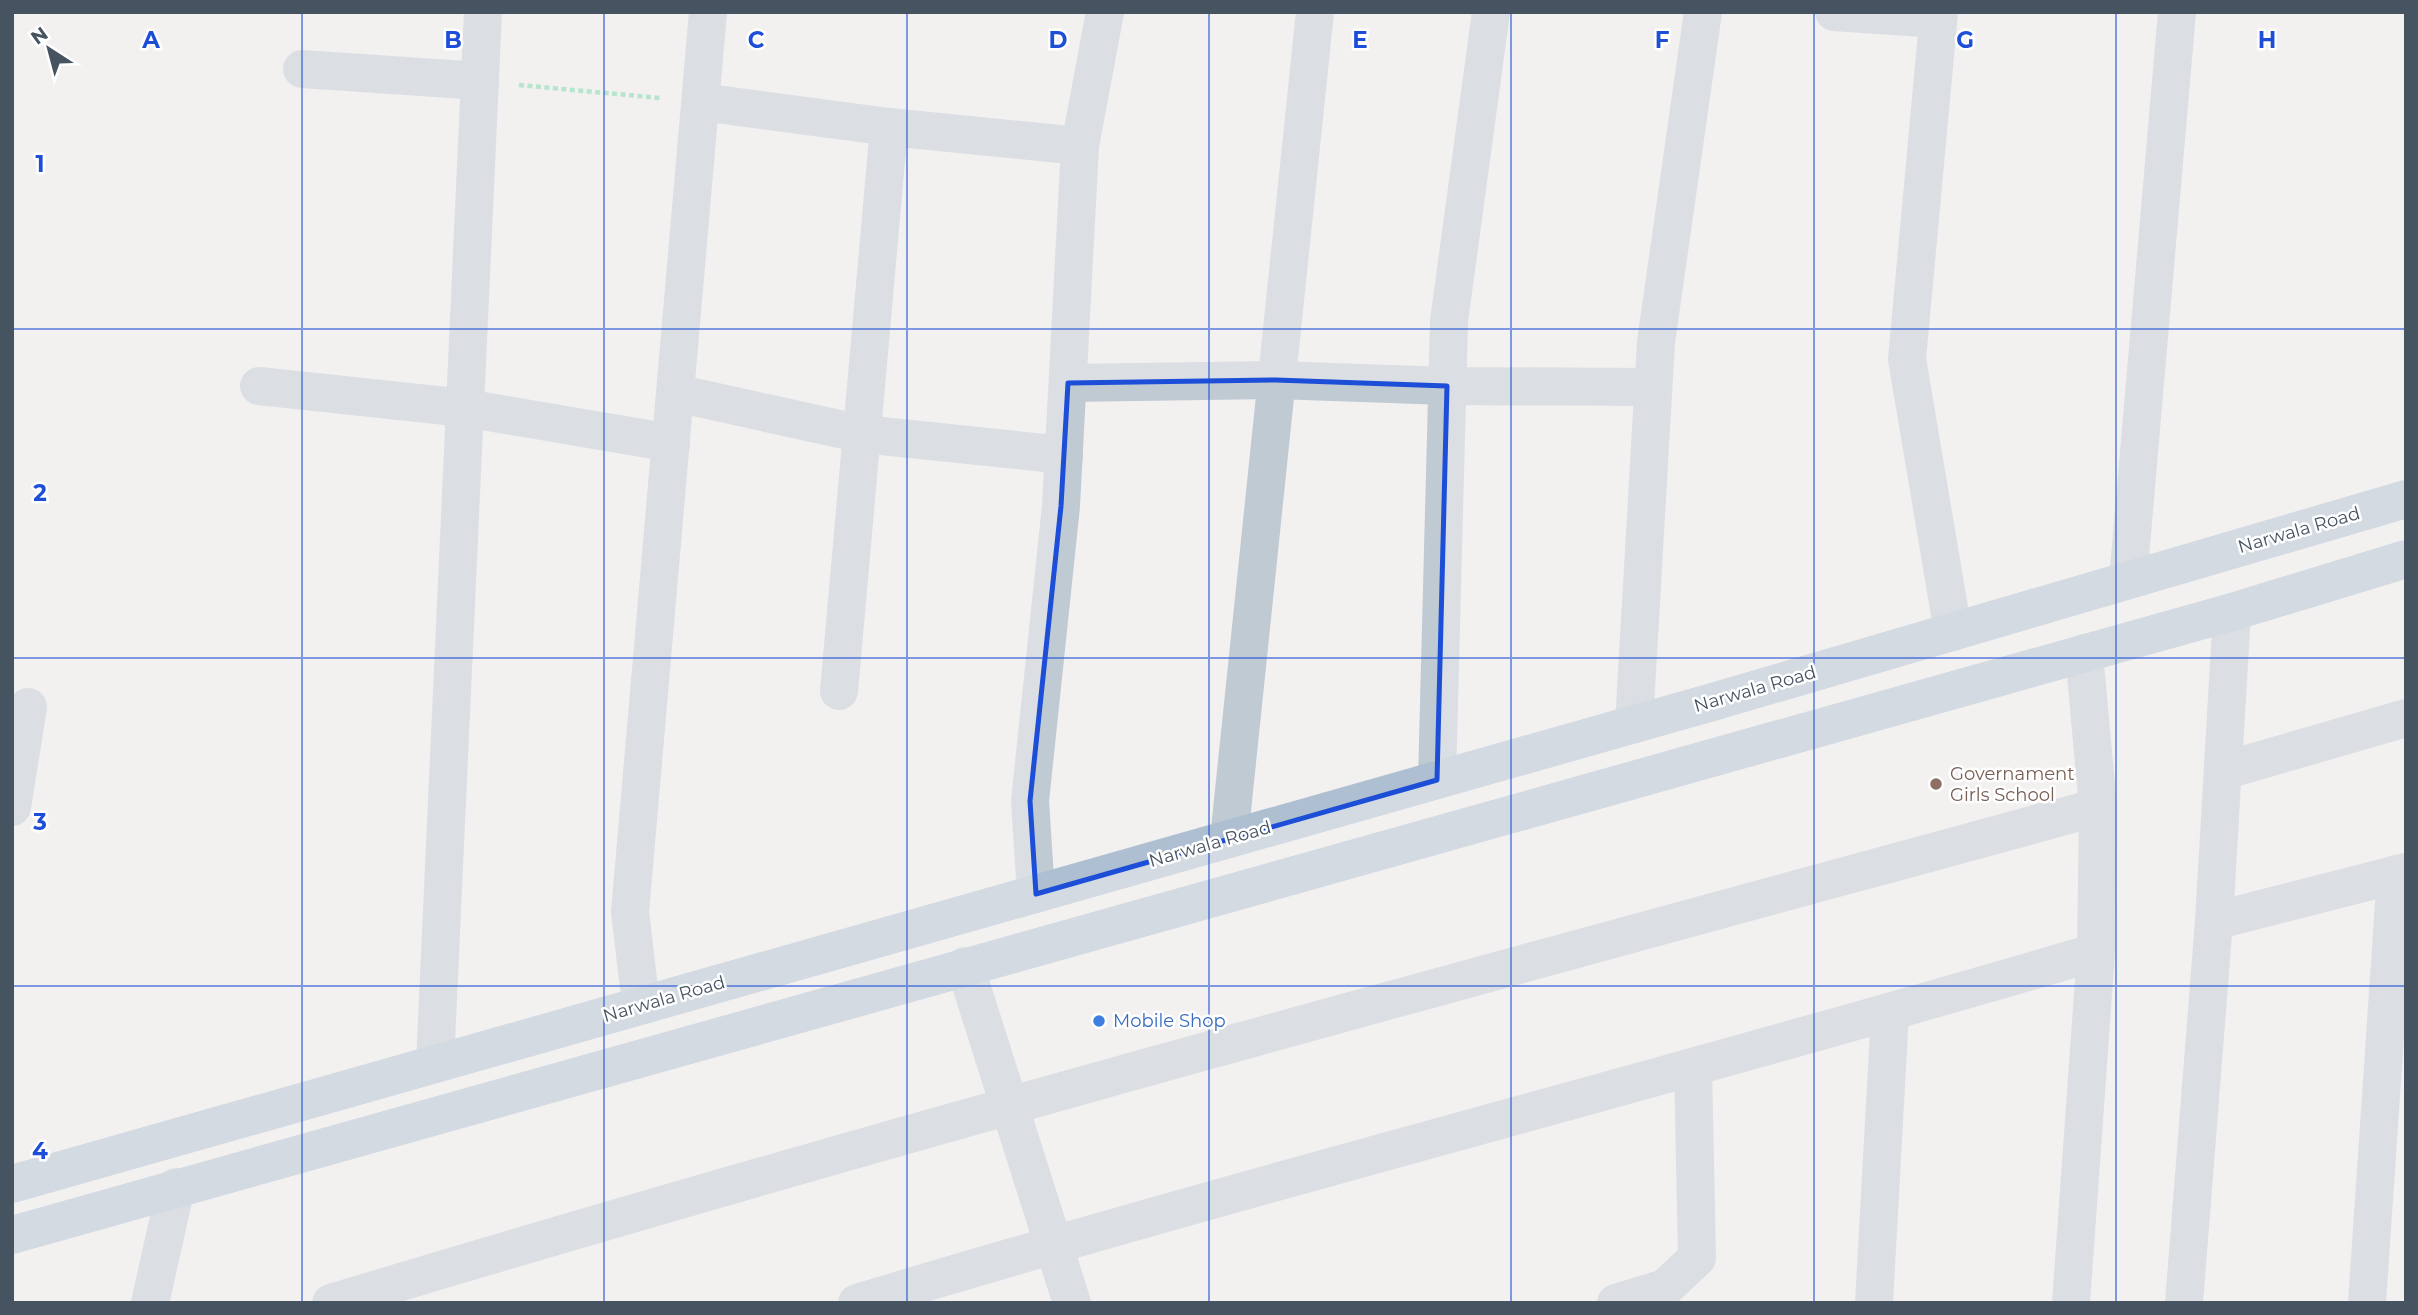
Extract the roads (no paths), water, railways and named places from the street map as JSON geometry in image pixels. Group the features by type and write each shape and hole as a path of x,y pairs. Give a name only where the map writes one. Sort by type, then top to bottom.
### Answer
{"main road":[{"name":"Narwala Road","path":"12,1184 1634,724 2406,499"},
{"path":"12,1235 2232,612 2406,559"}],"street":[{"path":"435,1064 483,12"},
{"path":"641,1005 630,912 708,12"},
{"path":"1036,894 1030,801 1064,455 1080,146 1105,12"},
{"path":"1229,839 1315,12"},
{"path":"1437,780 1449,321 1491,12"},
{"path":"1634,724 1656,342 1703,12"},
{"path":"1834,12 1939,16 1907,359 1952,632"},
{"path":"2128,580 2177,12"},
{"path":"302,69 480,81"},
{"path":"701,102 889,127 1080,146"},
{"path":"839,691 889,127"},
{"path":"1068,383 1276,380 1447,386 1653,387"},
{"path":"259,386 465,408 671,443"},
{"path":"676,393 862,434 1064,455"},
{"path":"2183,1303 2214,921 2232,612"},
{"path":"2071,1303 2096,952 2098,807 2084,653"},
{"path":"12,807 28,707"},
{"path":"2223,771 2406,718"},
{"path":"331,1303 674,1199 1008,1105 2098,807"},
{"path":"2214,921 2401,873 2367,1303"},
{"path":"857,1303 1052,1244 1890,1013 2096,952"},
{"path":"965,966 1072,1303"},
{"path":"1874,1303 1890,1013"},
{"path":"1616,1303 1665,1295 1698,1258 1693,1068"},
{"path":"150,1303 176,1187"}],"place":[{"name":"Governament Girls School","path":"1936,784"},
{"name":"Mobile Shop","path":"1099,1021"}]}
